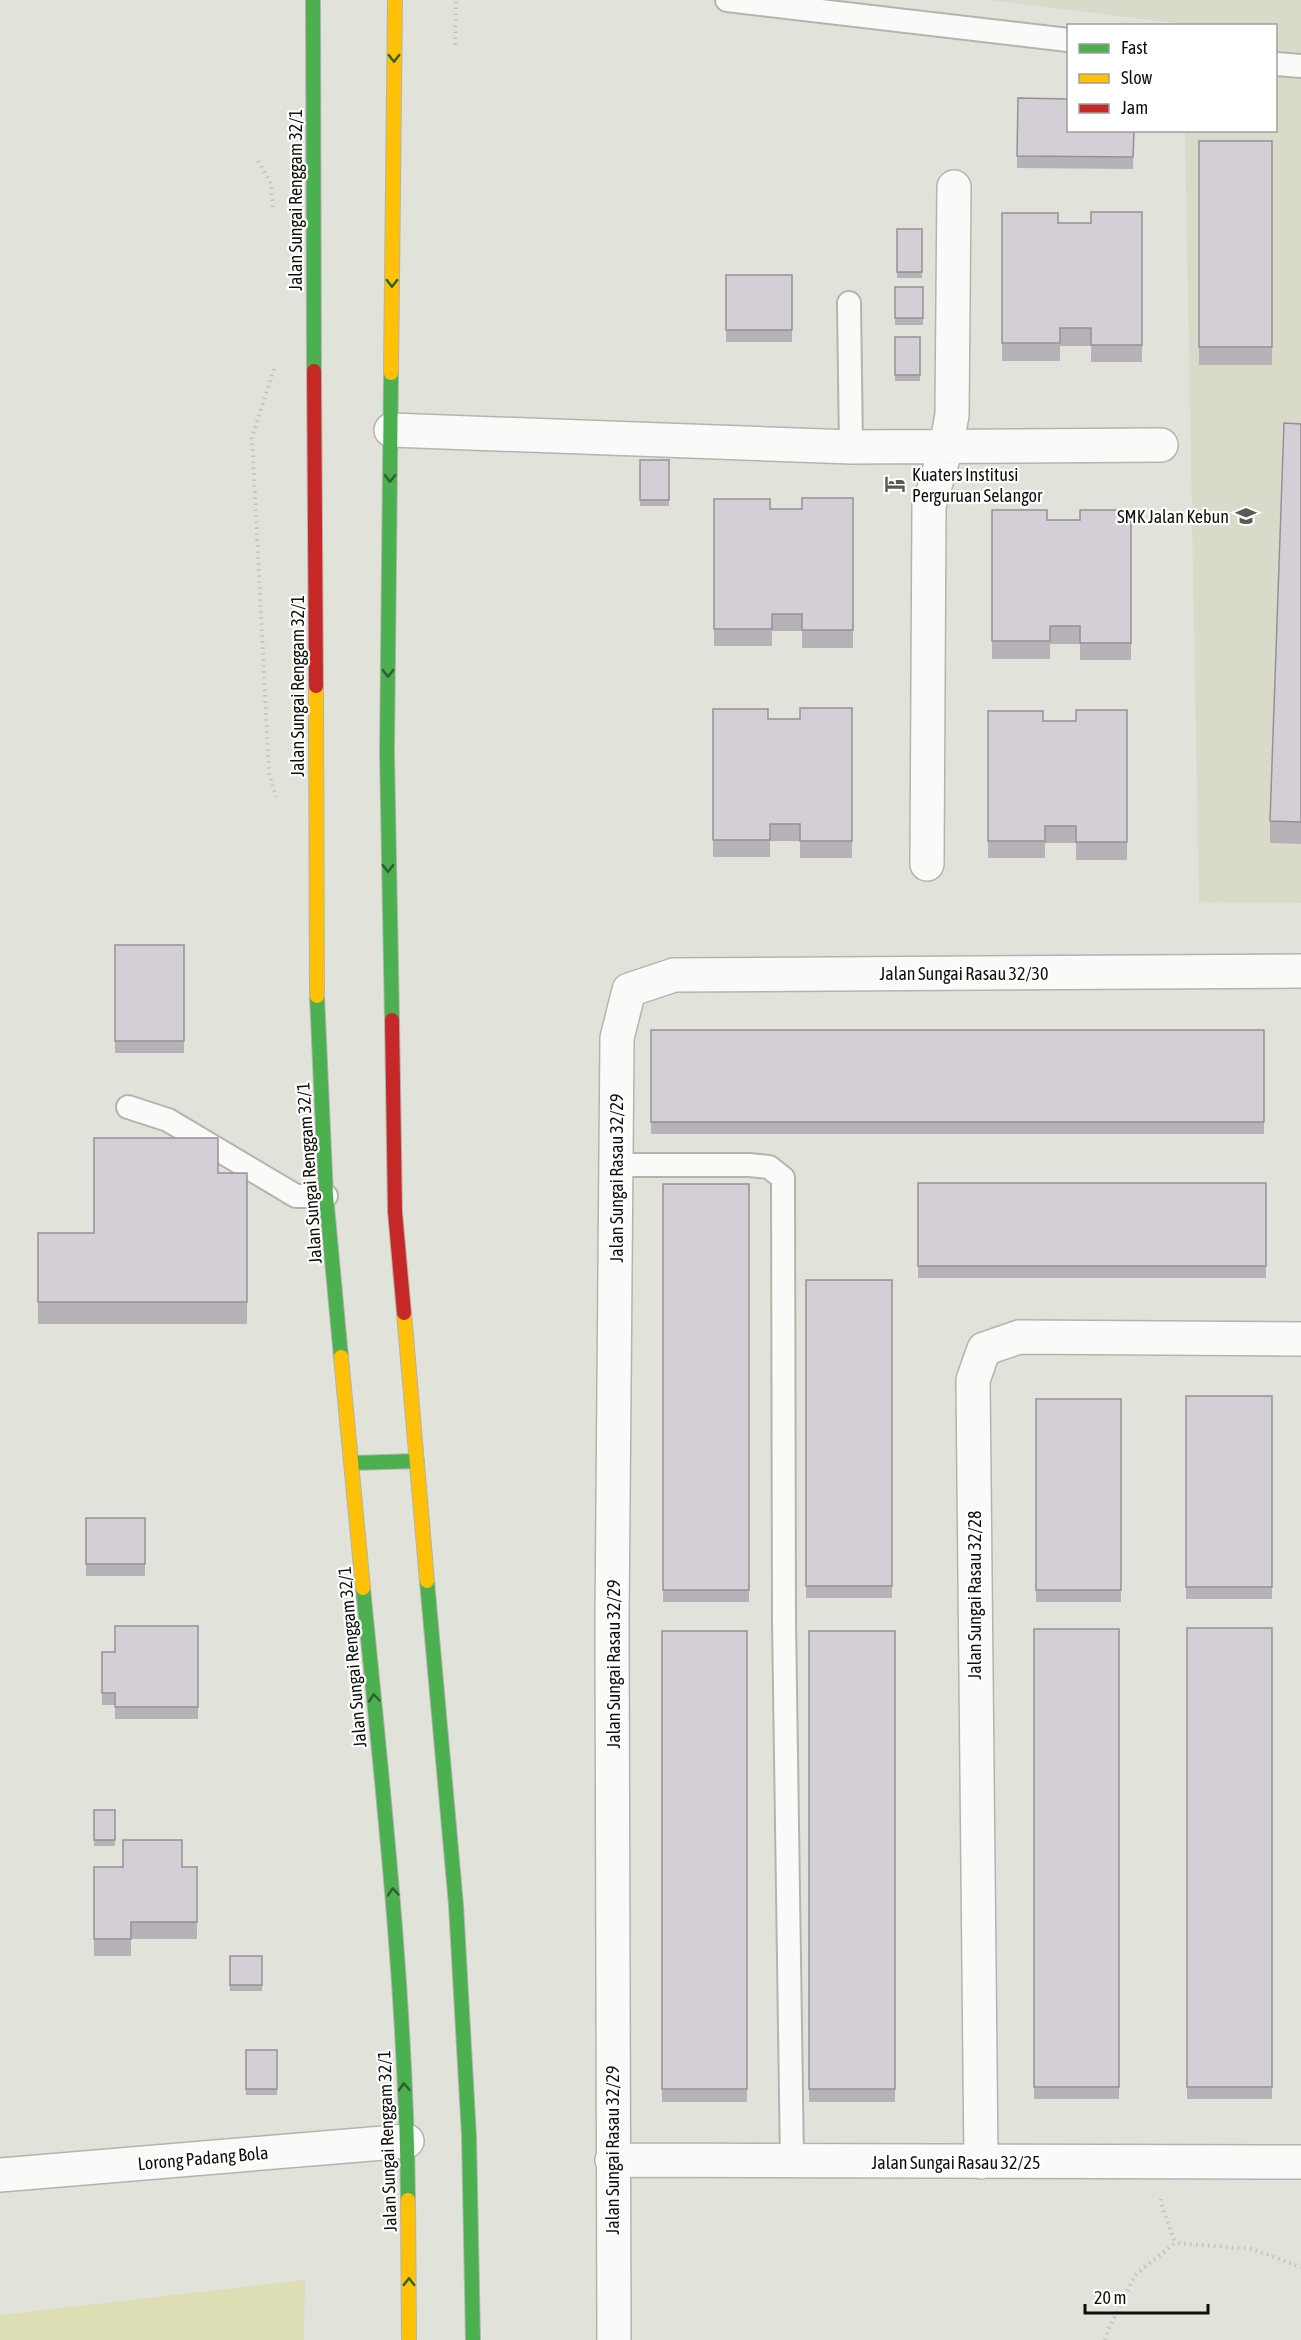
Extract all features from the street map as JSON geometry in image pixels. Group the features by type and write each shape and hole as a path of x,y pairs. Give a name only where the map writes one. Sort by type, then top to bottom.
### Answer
{"main road":[{"name":"Jalan Sungai Renggam 32/1","path":"313,0 317,1015 326,1196 394,1908 407,2141 409,2340"},
{"path":"394,0 387,752 393,1155 396,1224 457,1917 469,2136 473,2340"},
{"path":"352,1463 417,1461"}],"street":[{"path":"927,864 929,506 946,448 952,414 954,187"},
{"path":"391,429 851,447 946,448 1161,444"},
{"name":"Jalan Sungai Rasau 32/30","path":"629,990 674,975 1301,971"},
{"name":"Jalan Sungai Rasau 32/29","path":"614,2340 612,1622 616,1038 629,990"},
{"name":"Jalan Sungai Rasau 32/28","path":"981,2162 973,1380 984,1349 1019,1337 1301,1339"},
{"name":"Lorong Padang Bola","path":"0,2175 407,2141"},
{"name":"Jalan Sungai Rasau 32/25","path":"612,2160 1301,2162"}],"lane":[{"path":"727,0 1067,40"},
{"path":"1277,64 1301,66"},
{"path":"849,303 851,447"},
{"path":"128,1107 168,1120 296,1196 326,1196"},
{"path":"616,1165 749,1165 769,1167 783,1178 784,1621 792,2162"}],"path":[{"path":"455,45 456,0"},
{"path":"1167,2162 1161,2203 1175,2243"},
{"path":"1105,2340 1136,2275 1175,2243 1252,2249 1301,2267"}],"shaded area":[{"name":"SMK Jalan Kebun","path":"991,0 1301,0 1301,903 1199,902 1185,132 1277,132 1277,24 1183,24"}],"green space":[{"path":"305,2280 304,2340 0,2340 0,2315"}],"building":[{"path":"1018,98 1067,99 1067,132 1134,132 1133,157 1017,156"},
{"path":"1199,141 1272,141 1272,347 1199,347"},
{"path":"1091,212 1142,212 1142,345 1091,345 1091,328 1060,328 1060,343 1002,343 1002,213 1058,213 1058,223 1091,223"},
{"path":"897,229 922,229 922,272 897,272"},
{"path":"726,275 792,275 792,330 726,330"},
{"path":"895,287 923,287 923,318 895,318"},
{"path":"895,337 920,337 920,375 895,375"},
{"path":"1284,423 1301,424 1301,822 1270,821"},
{"path":"640,460 669,460 669,500 640,500"},
{"path":"802,498 853,498 853,630 802,630 802,614 772,614 772,629 714,629 714,499 770,499 770,509 802,509"},
{"path":"992,510 1047,510 1047,520 1080,520 1080,510 1131,510 1131,643 1080,643 1080,626 1050,626 1050,641 992,641"},
{"path":"800,708 852,708 852,841 800,841 800,824 770,824 770,840 713,840 713,709 768,709 768,719 800,719"},
{"path":"1076,710 1127,710 1127,842 1076,842 1076,826 1045,826 1045,841 988,841 988,711 1043,711 1043,721 1076,721"},
{"path":"115,945 184,945 184,1041 115,1041"},
{"path":"651,1030 1264,1030 1264,1122 651,1122"},
{"path":"94,1138 218,1138 218,1173 247,1173 247,1302 38,1302 38,1233 94,1233"},
{"path":"918,1183 1266,1183 1266,1266 918,1266"},
{"path":"663,1184 749,1184 749,1590 663,1590"},
{"path":"806,1280 892,1280 892,1586 806,1586"},
{"path":"1186,1396 1272,1396 1272,1587 1186,1587"},
{"path":"1036,1399 1121,1399 1121,1590 1036,1590"},
{"path":"86,1518 145,1518 145,1564 86,1564"},
{"path":"115,1626 198,1626 198,1707 115,1707 115,1693 102,1693 102,1652 115,1652"},
{"path":"1187,1628 1272,1628 1272,2087 1187,2087"},
{"path":"1034,1629 1119,1629 1119,2087 1034,2087"},
{"path":"662,1631 747,1631 747,2089 662,2089"},
{"path":"809,1631 895,1631 895,2089 809,2089"},
{"path":"94,1810 115,1810 115,1840 94,1840"},
{"path":"123,1840 182,1840 182,1867 197,1867 197,1922 131,1922 131,1939 94,1939 94,1867 123,1867"},
{"path":"230,1956 262,1956 262,1985 230,1985"},
{"path":"246,2050 277,2050 277,2089 246,2089"}],"traffic: fast":[{"path":"313,0 314,371"},
{"path":"391,373 387,752 392,1020"},
{"path":"317,996 326,1196 341,1357"},
{"path":"352,1463 417,1461"},
{"path":"427,1581 456,1905 469,2136 473,2340"},
{"path":"363,1588 386,1818 398,1970 408,2200"}],"traffic: slow":[{"path":"391,373 395,0"},
{"path":"316,686 317,996"},
{"path":"404,1313 427,1581"},
{"path":"341,1357 363,1588"},
{"path":"408,2200 409,2340"}],"traffic: jam":[{"path":"314,371 316,686"},
{"path":"392,1020 395,1212 404,1313"}],"place":[{"name":"Kuaters Institusi Perguruan Selangor","path":"895,484"},
{"name":"SMK Jalan Kebun","path":"1246,516"}]}
